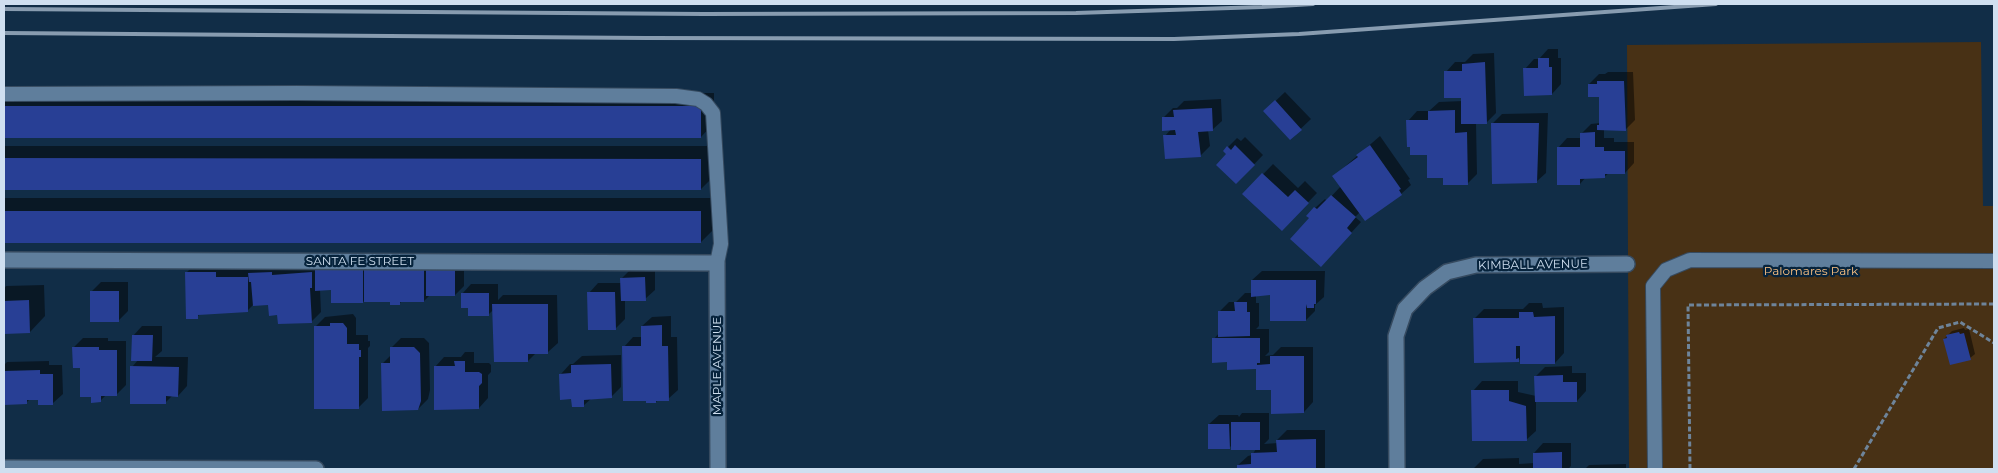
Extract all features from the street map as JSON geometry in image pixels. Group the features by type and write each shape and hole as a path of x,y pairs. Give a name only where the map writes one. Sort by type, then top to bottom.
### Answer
{"street":[{"name":"SANTA FE STREET","path":"4,260 717,263"},
{"name":"MAPLE AVENUE","path":"717,263 718,469"},
{"name":"KIMBALL AVENUE","path":"1397,469 1396,336 1405,309 1426,288 1447,272 1476,265 1626,264"},
{"path":"4,468 316,469"}],"lane":[{"path":"4,94 298,93 656,96 698,99 706,104 713,113 721,244 717,263"},
{"path":"1655,469 1653,286 1666,270 1690,260 1994,261"}],"path":[{"path":"1690,469 1688,305 1994,304"},
{"path":"1854,469 1938,328 1960,322 1994,343"}],"green space":[{"name":"Palomares Park","path":"1981,42 1983,206 1994,206 1994,469 1629,469 1627,45"}],"building":[{"path":"1538,58 1549,58 1549,67 1552,67 1552,95 1524,96 1523,68 1538,68"},
{"path":"1485,62 1487,124 1461,124 1461,98 1444,98 1444,71 1462,71 1462,64"},
{"path":"1597,81 1624,81 1626,131 1597,130 1597,125 1599,125 1599,97 1588,97 1588,84 1597,84"},
{"path":"1275,100 1302,130 1290,140 1263,111"},
{"path":"4,106 701,106 701,138 4,138"},
{"path":"1212,108 1213,131 1198,132 1201,157 1165,159 1163,135 1176,135 1175,130 1162,131 1162,117 1174,117 1173,110"},
{"path":"1455,110 1455,133 1467,132 1468,185 1443,185 1443,178 1427,178 1427,155 1410,155 1410,147 1407,147 1406,120 1428,120 1428,111"},
{"path":"1491,123 1539,123 1537,183 1492,184"},
{"path":"1595,132 1595,147 1604,147 1604,151 1625,151 1625,174 1605,174 1605,178 1580,179 1580,185 1557,185 1557,147 1580,147 1580,133"},
{"path":"1235,145 1255,165 1236,184 1216,165 1226,154 1223,151 1227,146 1231,150"},
{"path":"1370,145 1401,189 1399,190 1402,195 1365,221 1332,176 1358,157 1356,155"},
{"path":"4,158 701,159 701,190 4,190"},
{"path":"1262,173 1288,197 1295,190 1309,203 1282,231 1242,194"},
{"path":"1331,195 1356,217 1347,228 1352,233 1321,267 1290,239 1309,218 1306,216 1314,207 1317,209"},
{"path":"4,211 701,211 701,243 4,243"},
{"path":"426,269 455,269 455,296 426,296"},
{"path":"315,270 363,270 363,303 331,303 331,290 315,291"},
{"path":"364,270 424,270 424,302 400,302 400,305 390,305 390,302 364,302"},
{"path":"185,272 216,272 216,277 248,277 248,312 198,315 198,319 186,319"},
{"path":"272,272 272,275 312,272 312,288 310,288 312,323 278,324 277,315 269,316 268,305 253,306 251,282 249,282 248,273"},
{"path":"645,277 646,301 621,301 620,278"},
{"path":"1251,280 1316,280 1316,304 1314,304 1314,308 1307,308 1306,304 1306,321 1270,321 1270,295 1251,297"},
{"path":"90,291 119,291 119,322 90,322"},
{"path":"587,292 615,292 616,330 588,330"},
{"path":"461,293 489,293 489,316 468,316 468,308 461,308"},
{"path":"29,300 30,333 4,334 4,301"},
{"path":"1234,302 1247,302 1247,312 1250,312 1250,336 1218,337 1218,311 1235,311"},
{"path":"492,304 548,304 548,354 528,354 528,362 494,362"},
{"path":"1519,312 1533,312 1534,317 1555,316 1555,364 1520,364 1520,346 1516,346 1516,359 1519,358 1519,362 1474,363 1473,318 1519,318"},
{"path":"330,323 343,323 347,328 347,344 359,344 361,357 359,357 359,409 314,409 314,326 330,326"},
{"path":"662,325 662,346 668,346 669,401 646,403 646,401 623,401 622,346 641,346 641,326"},
{"path":"1959,332 1960,334 1964,333 1971,360 1950,365 1943,339 1947,338 1946,335"},
{"path":"132,335 153,335 152,361 131,361"},
{"path":"1212,338 1260,338 1260,363 1257,363 1257,365 1270,364 1270,356 1304,356 1304,413 1271,414 1271,390 1256,390 1256,369 1227,370 1227,362 1212,363"},
{"path":"72,347 99,347 99,350 117,350 117,396 101,396 101,402 91,403 91,397 80,397 80,368 73,368"},
{"path":"390,347 414,347 420,353 421,401 418,410 382,411 381,363 390,363"},
{"path":"454,361 465,361 465,372 479,372 482,374 482,383 479,386 479,409 434,410 434,366 455,366"},
{"path":"611,364 612,398 584,400 584,407 572,407 571,399 560,400 559,374 571,373 571,365"},
{"path":"130,366 179,367 178,397 166,396 166,404 130,404"},
{"path":"40,370 40,374 53,374 53,405 38,405 38,400 27,400 27,404 4,405 4,371"},
{"path":"1563,375 1563,382 1577,382 1577,402 1535,402 1534,376"},
{"path":"1471,390 1509,390 1509,401 1526,406 1527,441 1472,441"},
{"path":"1231,422 1260,422 1260,450 1231,450"},
{"path":"1208,424 1229,424 1230,449 1208,449"},
{"path":"1316,439 1316,469 1237,469 1237,465 1251,464 1251,453 1277,452 1276,440"},
{"path":"1562,452 1562,469 1533,469 1533,453"}],"railway":[{"path":"4,9 704,14 1076,13 1313,4"},
{"path":"4,33 646,38 1174,39 1299,34 1716,4"}]}
